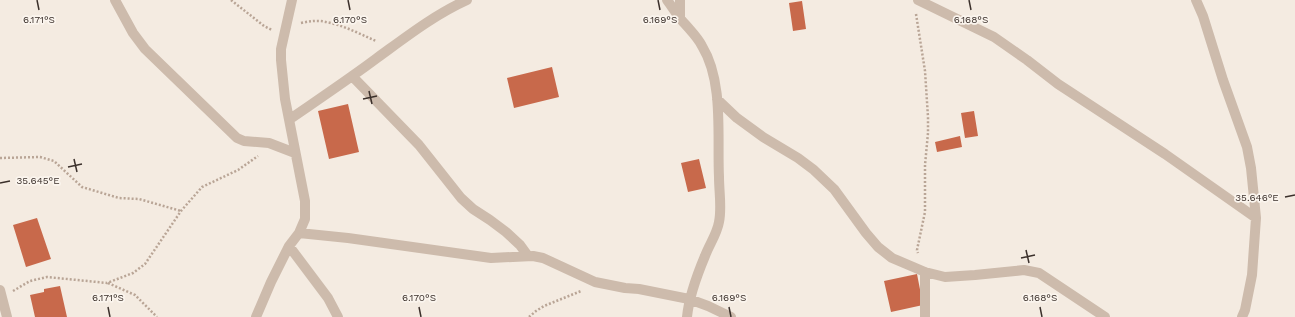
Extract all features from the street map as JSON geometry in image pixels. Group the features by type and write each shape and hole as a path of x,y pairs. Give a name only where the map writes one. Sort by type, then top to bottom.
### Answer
{"street":[{"path":"115,0 133,33 145,49 237,138 244,141 268,143 295,153"},
{"path":"256,317 289,246 299,233 305,219 305,201 284,92 281,60 281,49 292,0"},
{"path":"290,119 392,48 430,19 467,0"},
{"path":"667,0 702,45 707,55 714,78 717,99 720,207 719,223 705,255 689,299 687,317"},
{"path":"680,0 680,18"},
{"path":"1196,0 1203,16 1222,80 1247,147 1251,168 1256,218 1252,275 1245,310 1242,317"},
{"path":"916,3 994,37 1058,84 1165,154 1256,218"},
{"path":"352,76 420,145 461,198 473,209 506,232 520,245 528,256"},
{"path":"717,99 737,118 814,170 834,189 862,228 878,247 892,258 925,272 945,277 1024,270 1039,273 1105,317"},
{"path":"299,233 348,238 491,258 528,256 543,258 595,282 689,299 708,306 730,317"},
{"path":"289,246 328,298 338,317"},
{"path":"925,272 925,317"},
{"path":"1,295 6,317"}],"path":[{"path":"231,0 271,30 275,31 287,26 315,21 326,21 392,48"},
{"path":"916,3 926,71 928,117 928,133 924,165 925,212 917,250 925,272"},
{"path":"107,283 133,273 145,264 181,211 202,187 238,170 257,157 268,143"},
{"path":"0,158 40,157 54,161 82,187 119,198 139,199 181,211"},
{"path":"1,295 30,281 47,277 107,283 135,295 157,317"},
{"path":"529,317 544,306 562,298 577,294 595,282"}],"building":[{"path":"802,1 806,29 793,31 789,3"},
{"path":"552,67 559,97 514,108 507,78"},
{"path":"348,104 359,152 329,159 318,111"},
{"path":"974,111 978,136 965,138 961,113"},
{"path":"960,136 962,147 937,152 935,142"},
{"path":"699,159 706,188 688,192 681,163"},
{"path":"37,218 51,259 26,267 13,225"},
{"path":"917,274 923,305 891,312 884,281"},
{"path":"60,286 67,317 35,317 30,295 44,292 44,289"}]}
